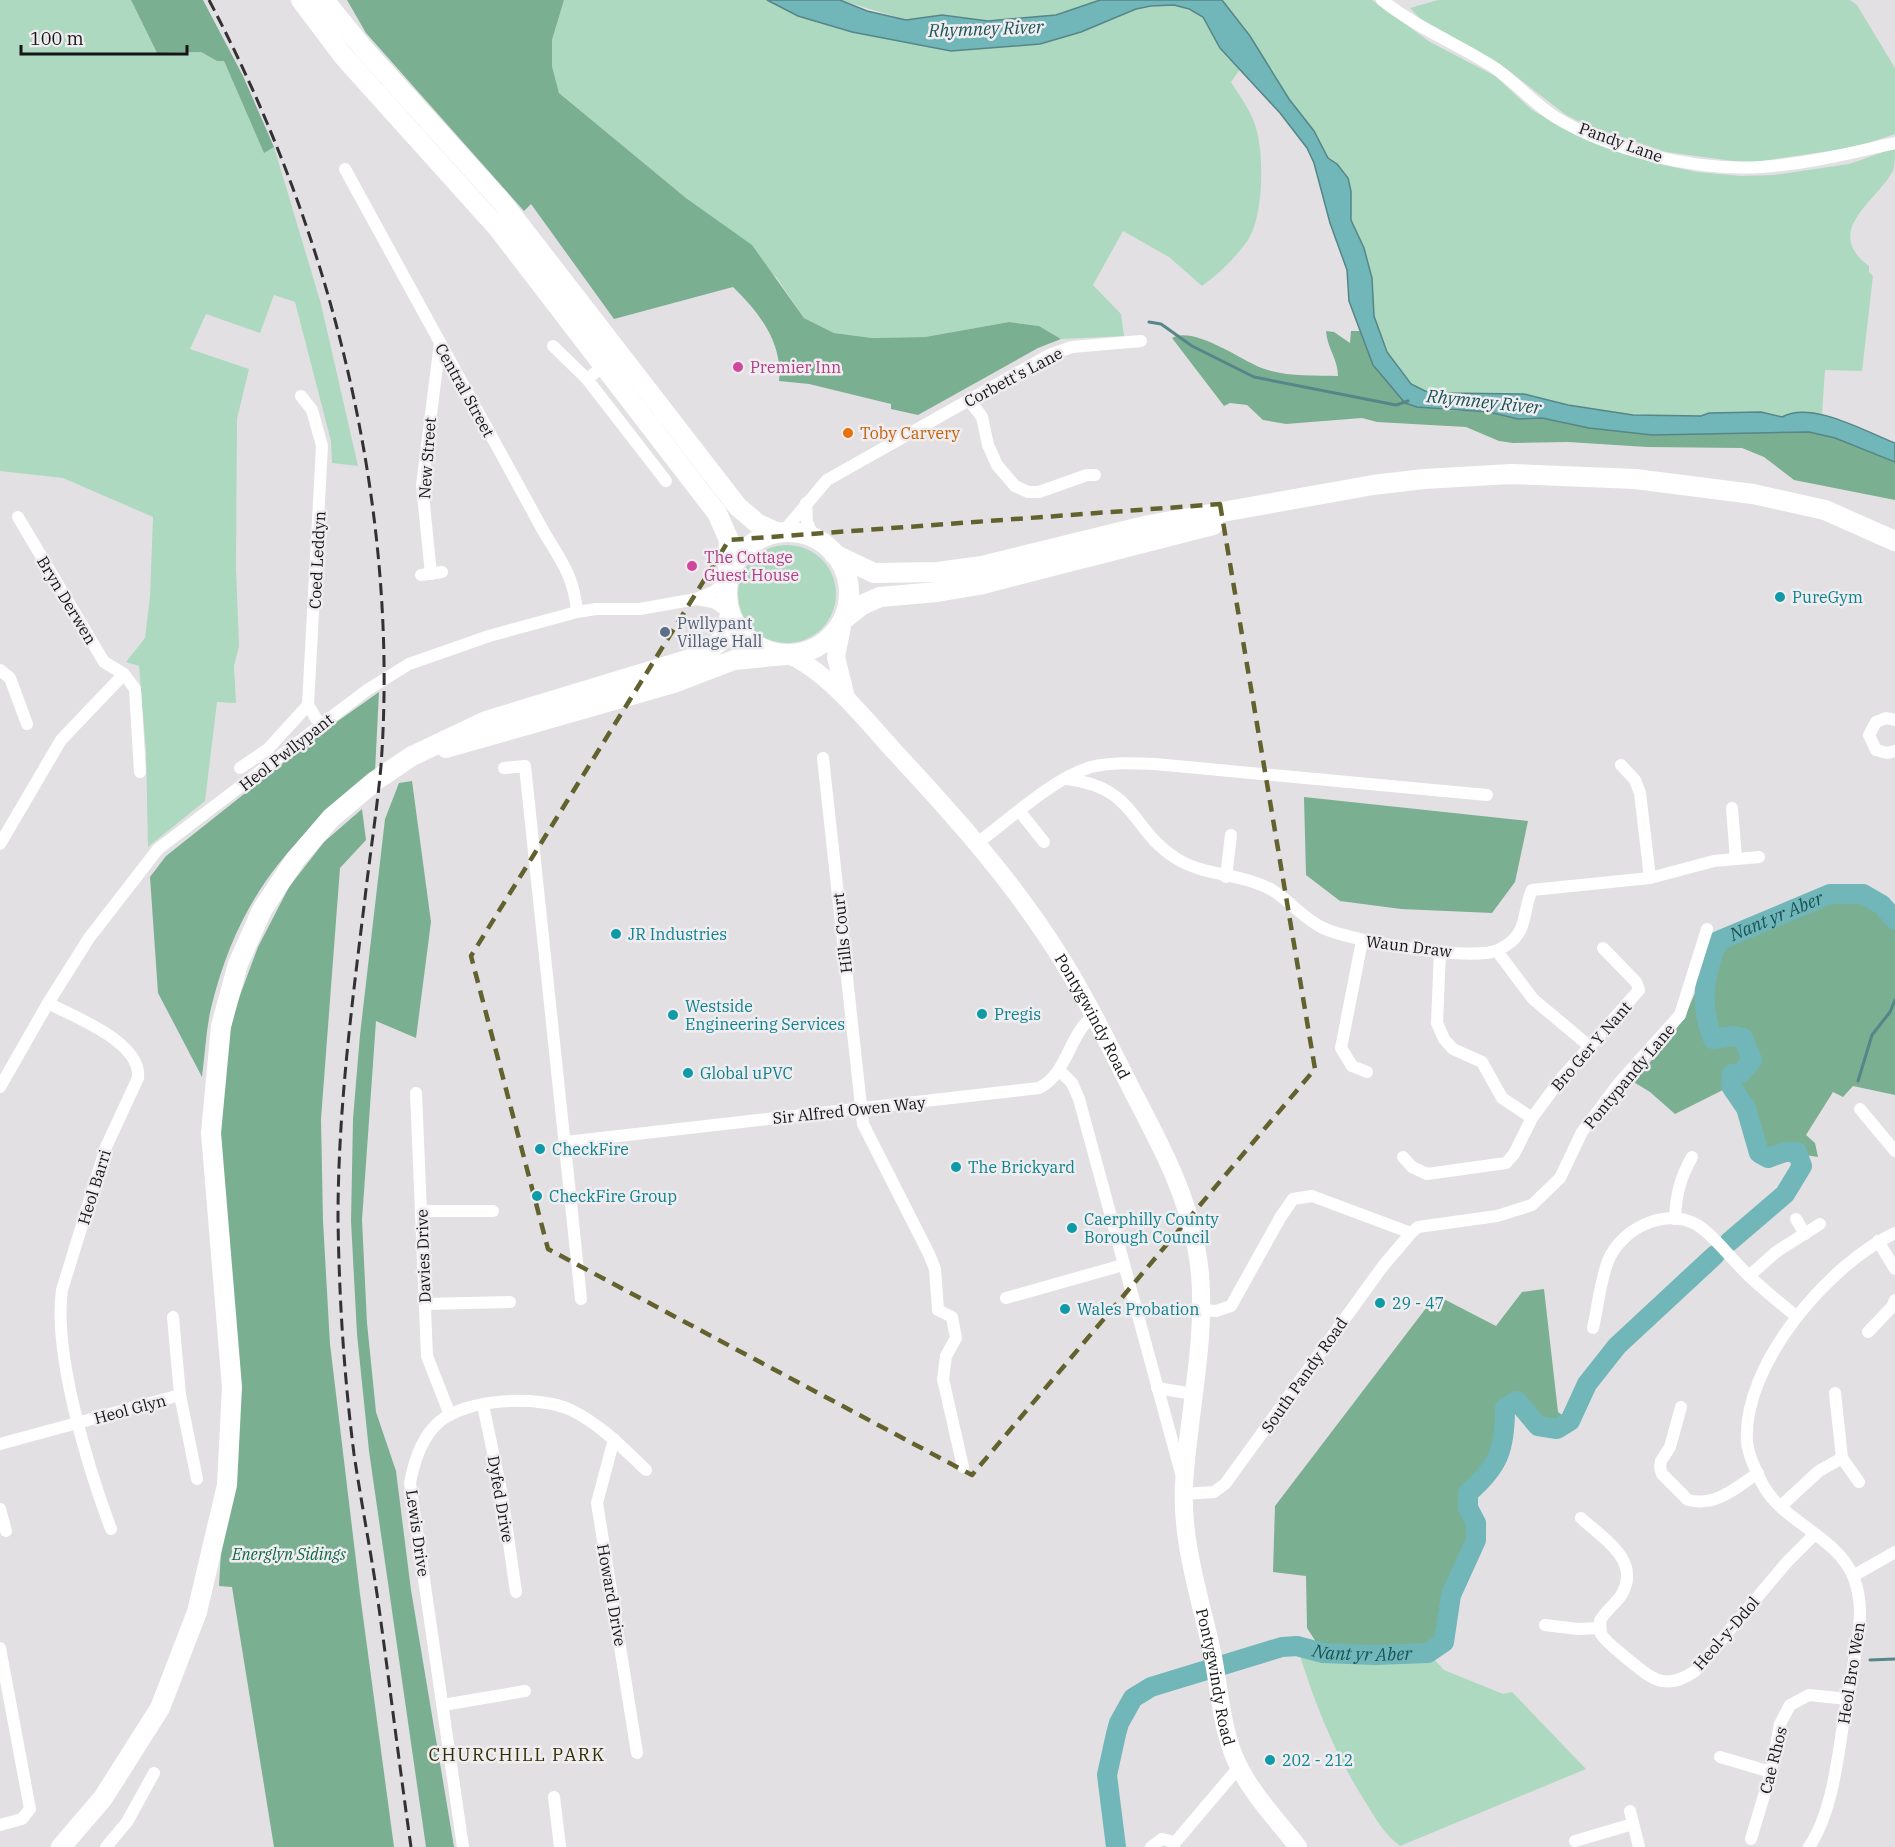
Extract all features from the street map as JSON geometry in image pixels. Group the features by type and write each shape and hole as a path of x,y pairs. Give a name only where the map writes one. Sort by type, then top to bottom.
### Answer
{"main road":[{"path":"301,0 344,57 490,220 722,520 729,540 728,580 725,597 735,626 746,638 764,648 788,655"},
{"path":"324,0 354,37 502,202 735,503 754,521 779,532 814,538 834,554 874,573 938,573 982,566 1149,525 1305,499 1373,485 1434,478 1511,474 1606,477 1714,488 1792,502 1847,518 1895,541"},
{"path":"412,756 664,686 734,660 806,652 819,646 862,605 880,597 973,586 1196,530 1305,499"},
{"path":"728,580 753,543 779,532"},
{"path":"834,554 849,591 850,601 844,620"},
{"path":"62,1847 103,1798 160,1708 197,1612 227,1485 232,1387 211,1133 221,1026 232,981 262,910 306,846 345,806 412,756 486,721 704,655 723,639 729,613"},
{"name":"Pontygwindy Road","path":"844,620 836,657 846,699"},
{"name":"Pontygwindy Road","path":"788,655 813,669 846,699 976,844 1045,933 1094,1015 1180,1189 1195,1237 1201,1310 1184,1490 1186,1535 1193,1577 1212,1652 1228,1742 1239,1767 1298,1847"}],"street":[{"name":"Pandy Lane","path":"1382,0 1419,26 1496,69 1555,116 1588,133 1657,156 1705,164 1760,167 1844,155 1895,143"},
{"name":"Central Street","path":"345,169 573,581 577,612"},
{"name":"Corbett's Lane","path":"779,532 827,480 1049,355 1072,347 1141,341"},
{"name":"New Street","path":"431,574 422,485 440,343"},
{"path":"554,346 587,379 666,481"},
{"path":"587,379 604,366"},
{"name":"Coed Leddyn","path":"301,396 312,410 322,446 308,705"},
{"path":"969,400 982,417 988,445 997,465 1015,486 1028,492 1039,492 1087,475 1095,475"},
{"path":"806,503 807,522 814,538"},
{"name":"Bryn Derwen","path":"18,517 104,662 124,674"},
{"name":"Heol Pwllypant","path":"0,1087 48,1003 90,938 158,849 367,690 409,664 489,636 577,612 597,609 640,609 696,599 713,592 728,580"},
{"name":"Heol Pwllypant","path":"696,599 713,602 729,613"},
{"path":"0,670 10,678 27,724"},
{"path":"0,844 61,740 124,674 135,689 140,772"},
{"path":"240,768 268,749 308,705 320,725"},
{"path":"1894,719 1876,722 1869,735 1876,750 1894,752"},
{"name":"Hills Court","path":"823,758 862,1107 868,1138 935,1269 938,1310 952,1317 956,1338 946,1356 943,1379 963,1467"},
{"path":"976,844 1067,779 1089,768 1115,763 1155,764 1487,795"},
{"path":"1621,765 1635,780 1640,793 1650,878"},
{"path":"504,768 525,766 581,1299"},
{"name":"Waun Draw","path":"1067,779 1100,785 1126,804 1159,845 1178,859 1206,872 1252,881 1273,890 1321,927 1362,942 1440,951 1477,953 1497,951"},
{"path":"1732,808 1736,858"},
{"path":"1020,812 1044,842"},
{"path":"1226,877 1231,835"},
{"path":"1588,1045 1533,999 1497,951 1514,939 1524,921 1527,899 1532,890 1650,878 1714,861 1759,857"},
{"name":"Pontypandy Lane","path":"1411,1233 1418,1227 1497,1216 1532,1204 1560,1178 1582,1132 1619,1083 1680,1015 1707,928"},
{"path":"1362,942 1341,1048 1352,1066 1367,1072"},
{"name":"Bro Ger Y Nant","path":"1403,1157 1412,1167 1427,1174 1506,1162 1514,1154 1532,1118 1588,1045 1639,990 1636,982 1603,948"},
{"path":"1440,951 1437,1023 1444,1039 1454,1049 1482,1062 1502,1098 1532,1118"},
{"name":"Heol Barri","path":"48,1003 122,1043 136,1060 139,1069 138,1078 106,1147 62,1290 61,1334 79,1422 100,1499 111,1529"},
{"name":"Sir Alfred Owen Way","path":"566,1142 862,1107 1032,1090 1051,1082 1082,1024 1094,1015"},
{"name":"Pontygwindy Road","path":"1059,1070 1072,1083 1079,1099 1184,1490"},
{"name":"Davies Drive","path":"416,1093 427,1356 450,1415"},
{"path":"1860,1109 1895,1150"},
{"path":"1675,1219 1677,1192 1682,1174 1692,1157"},
{"path":"1201,1310 1216,1311 1231,1306 1293,1199 1312,1196 1411,1233"},
{"path":"421,1211 493,1211"},
{"path":"1593,1328 1609,1258 1638,1228 1655,1219 1688,1220 1703,1229 1749,1276 1797,1317"},
{"path":"1796,1219 1805,1234"},
{"path":"1749,1276 1776,1252 1820,1224"},
{"name":"South Pandy Road","path":"1184,1490 1215,1492 1225,1484 1383,1266 1411,1233"},
{"name":"Heol Bro Wen","path":"1809,1847 1817,1835 1831,1787 1860,1612 1859,1593 1853,1576 1841,1557 1781,1506 1763,1485 1747,1445 1748,1423 1752,1401 1767,1365 1797,1317 1831,1277 1878,1241 1895,1233"},
{"path":"1878,1241 1895,1269"},
{"path":"1006,1298 1123,1265"},
{"path":"1868,1332 1892,1307 1895,1300"},
{"path":"425,1304 510,1302"},
{"name":"Heol Glyn","path":"172,1317 180,1395 197,1479"},
{"path":"1156,1388 1193,1394"},
{"path":"1835,1393 1842,1458 1859,1482"},
{"name":"Heol Glyn","path":"79,1422 180,1395"},
{"name":"Lewis Drive","path":"463,1847 410,1483 413,1465 429,1434 450,1415 483,1405 513,1401 551,1404 570,1409 614,1439 646,1470"},
{"name":"Dyfed Drive","path":"483,1405 502,1495 516,1592"},
{"path":"1681,1407 1670,1447 1660,1461 1660,1467 1662,1474 1688,1500 1710,1501 1725,1496 1758,1473"},
{"path":"0,1444 79,1422"},
{"name":"Howard Drive","path":"614,1439 597,1503 637,1753"},
{"path":"1781,1506 1800,1485 1819,1470 1842,1458"},
{"path":"0,1509 6,1531"},
{"path":"1545,1625 1578,1629 1600,1628 1604,1614 1623,1593 1628,1574 1621,1555 1581,1518"},
{"name":"Heol-y-Ddol","path":"1600,1628 1604,1639 1649,1677 1672,1682 1684,1678 1695,1671 1787,1562 1815,1534"},
{"path":"1853,1576 1895,1552"},
{"path":"0,1648 30,1809 21,1819 0,1825"},
{"path":"443,1705 525,1691"},
{"name":"Cae Rhos","path":"1751,1839 1771,1772 1780,1724 1790,1705 1809,1695 1847,1699"},
{"path":"1720,1757 1771,1772"},
{"path":"1151,1847 1162,1839 1174,1846 1239,1767"},
{"path":"106,1847 127,1822 154,1773"},
{"path":"554,1797 560,1847"},
{"path":"1630,1811 1639,1847"},
{"path":"1575,1841 1634,1824"}],"highlighted area":[{"path":"1220,504 1315,1069 972,1475 548,1249 471,956 729,540"}],"green space":[{"path":"0,0 131,0 157,53 201,52 217,61 224,61 264,152 274,147 321,304 358,466 332,463 331,441 295,302 274,295 260,333 206,314 190,349 249,369 237,419 236,567 239,646 234,666 236,703 217,702 205,801 148,847 146,751 139,666 126,662 145,638 150,597 153,517 63,478 0,471"},
{"path":"131,0 203,0 243,76 274,147 264,153 224,61 217,61 201,52 157,53"},
{"path":"347,0 564,0 552,40 552,66 559,93 686,198 752,245 804,318 834,333 872,338 925,337 1009,322 1039,326 1061,339 1038,348 918,415 891,409 891,404 809,384 779,381 779,367 773,341 752,307 733,287 614,319 531,204 524,211 366,33"},
{"path":"564,0 767,0 798,16 852,32 951,51 1040,44 1081,32 1136,9 1174,4 1203,17 1241,68 1231,82 1252,117 1260,148 1260,199 1253,229 1248,240 1233,259 1202,286 1169,257 1123,231 1093,285 1121,314 1124,336 1061,339 1039,326 1009,322 925,337 872,338 834,333 804,318 777,278 721,223 686,198 559,93 552,66 552,40"},
{"path":"840,0 1100,0 1056,15 988,21 942,15 906,20"},
{"path":"1222,0 1372,0 1430,42 1495,76 1532,110 1567,130 1659,164 1697,172 1741,176 1774,175 1849,164 1895,148 1893,171 1857,217 1851,229 1851,241 1856,253 1869,266 1869,272 1873,276 1862,371 1825,370 1822,414 1789,413 1783,417 1761,412 1709,413 1701,416 1633,415 1568,405 1524,394 1443,393 1425,391 1411,384 1387,352 1374,316 1372,278 1364,248 1351,220 1351,191 1337,164 1328,158 1314,131 1289,99 1250,36"},
{"path":"1438,0 1850,0 1857,5 1895,68 1895,134 1856,147 1748,163 1666,152 1586,125 1566,115 1508,70 1425,24 1410,8"},
{"path":"1326,331 1334,332 1350,343 1351,331 1360,331 1373,365 1405,403 1446,410 1489,412 1518,419 1542,418 1589,428 1652,435 1809,432 1835,438 1895,462 1895,500 1794,480 1764,457 1742,448 1647,447 1568,442 1513,443 1499,441 1466,427 1377,422 1362,418 1286,424 1263,420 1247,405 1230,403 1224,406 1172,338 1181,335 1192,336 1268,370 1298,375 1338,376"},
{"path":"787,545 797,546 814,553 828,567 835,584 835,604 828,621 814,635 797,642 787,643 777,642 760,635 746,621 739,604 738,594 739,584 746,567 760,553 777,546"},
{"path":"379,692 375,772 344,797 292,848 270,875 252,903 222,969 211,1008 202,1077 158,993 150,877 166,856 321,733"},
{"path":"412,781 431,922 416,1038 376,1021 362,1220 367,1323 376,1412 396,1471 411,1590 454,1847 426,1847 369,1451 357,1334 351,1221 353,1119 360,1035 385,819 399,783"},
{"path":"1304,797 1528,821 1515,882 1492,913 1401,909 1340,901 1306,875"},
{"name":"Energlyn Sidings","path":"362,809 366,840 340,868 321,1119 323,1221 330,1344 394,1847 274,1847 232,1587 219,1586 221,1552 229,1509 219,1114 227,1044 236,1006 258,947 289,887 324,842"},
{"path":"1830,894 1866,898 1880,905 1895,920 1895,1095 1853,1086 1843,1097 1833,1092 1806,1135 1815,1143 1818,1157 1785,1152 1768,1158 1759,1153 1746,1108 1731,1086 1675,1114 1650,1092 1632,1081 1665,1046 1688,1009 1718,941"},
{"path":"1544,1289 1558,1412 1570,1421 1557,1429 1538,1426 1517,1401 1505,1408 1504,1435 1498,1455 1487,1474 1468,1493 1468,1508 1476,1523 1476,1540 1451,1595 1444,1642 1428,1653 1323,1653 1307,1628 1306,1576 1273,1572 1275,1506 1436,1295 1496,1326 1522,1292"},
{"path":"1297,1646 1323,1653 1428,1653 1444,1670 1503,1694 1512,1692 1586,1769 1400,1846 1381,1826 1344,1765 1310,1687"}],"water":[{"name":"Rhymney River","path":"767,0 840,0 867,11 906,20 942,15 988,21 1056,15 1100,0 1222,0 1250,36 1289,99 1314,131 1328,158 1337,164 1348,178 1351,191 1351,220 1364,248 1372,278 1374,316 1387,352 1411,384 1425,391 1443,393 1524,394 1568,405 1633,415 1701,416 1709,413 1761,412 1782,417 1808,412 1854,425 1895,443 1895,462 1835,438 1809,432 1652,435 1589,428 1542,418 1518,419 1489,412 1417,407 1405,403 1373,365 1349,301 1347,270 1330,223 1314,163 1307,148 1280,113 1220,48 1203,17 1189,9 1174,5 1151,6 1136,9 1081,32 1040,44 951,51 852,32 798,16"}],"waterway":[{"path":"1149,322 1161,324 1192,346 1254,377 1396,405 1408,401"},
{"name":"Nant yr Aber","path":"1729,1242 1785,1194 1802,1166 1797,1152 1785,1152 1768,1158 1759,1153 1746,1108 1731,1086 1732,1074 1741,1073 1752,1060 1743,1038 1734,1036 1713,1039 1706,1014 1705,990 1709,965 1718,941 1830,894 1863,894 1882,905 1895,920"},
{"path":"1858,1081 1872,1035 1890,1012 1895,1000"},
{"name":"Nant yr Aber","path":"1116,1847 1107,1775 1119,1723 1133,1698 1151,1687 1282,1647 1297,1646 1323,1653 1375,1655 1428,1653 1444,1642 1451,1595 1476,1540 1476,1523 1468,1508 1468,1493 1487,1474 1498,1456 1504,1435 1505,1408 1517,1401 1538,1426 1557,1429 1570,1421 1587,1384 1617,1346 1715,1255"},
{"path":"1870,1660 1895,1659"}],"railway":[{"path":"209,0 252,89 290,181 322,275 348,371 367,469 379,568 384,667 381,766 347,1057 340,1137 338,1218 341,1306 350,1425 377,1594 411,1847"}],"place":[{"name":"Premier Inn","path":"738,367"},
{"name":"Toby Carvery","path":"848,433"},
{"name":"The Cottage Guest House","path":"692,566"},
{"name":"PureGym","path":"1780,597"},
{"name":"Pwllypant Village Hall","path":"665,632"},
{"name":"JR Industries","path":"616,934"},
{"name":"Pregis","path":"982,1014"},
{"name":"Westside Engineering Services","path":"673,1015"},
{"name":"Global uPVC","path":"688,1073"},
{"name":"CheckFire","path":"540,1149"},
{"name":"The Brickyard","path":"956,1167"},
{"name":"CheckFire Group","path":"537,1196"},
{"name":"Caerphilly County Borough Council","path":"1072,1228"},
{"name":"29 - 47","path":"1380,1303"},
{"name":"Wales Probation","path":"1065,1309"},
{"name":"202 - 212","path":"1270,1760"}],"district":[{"name":"CHURCHILL PARK","path":"517,1755"}]}
